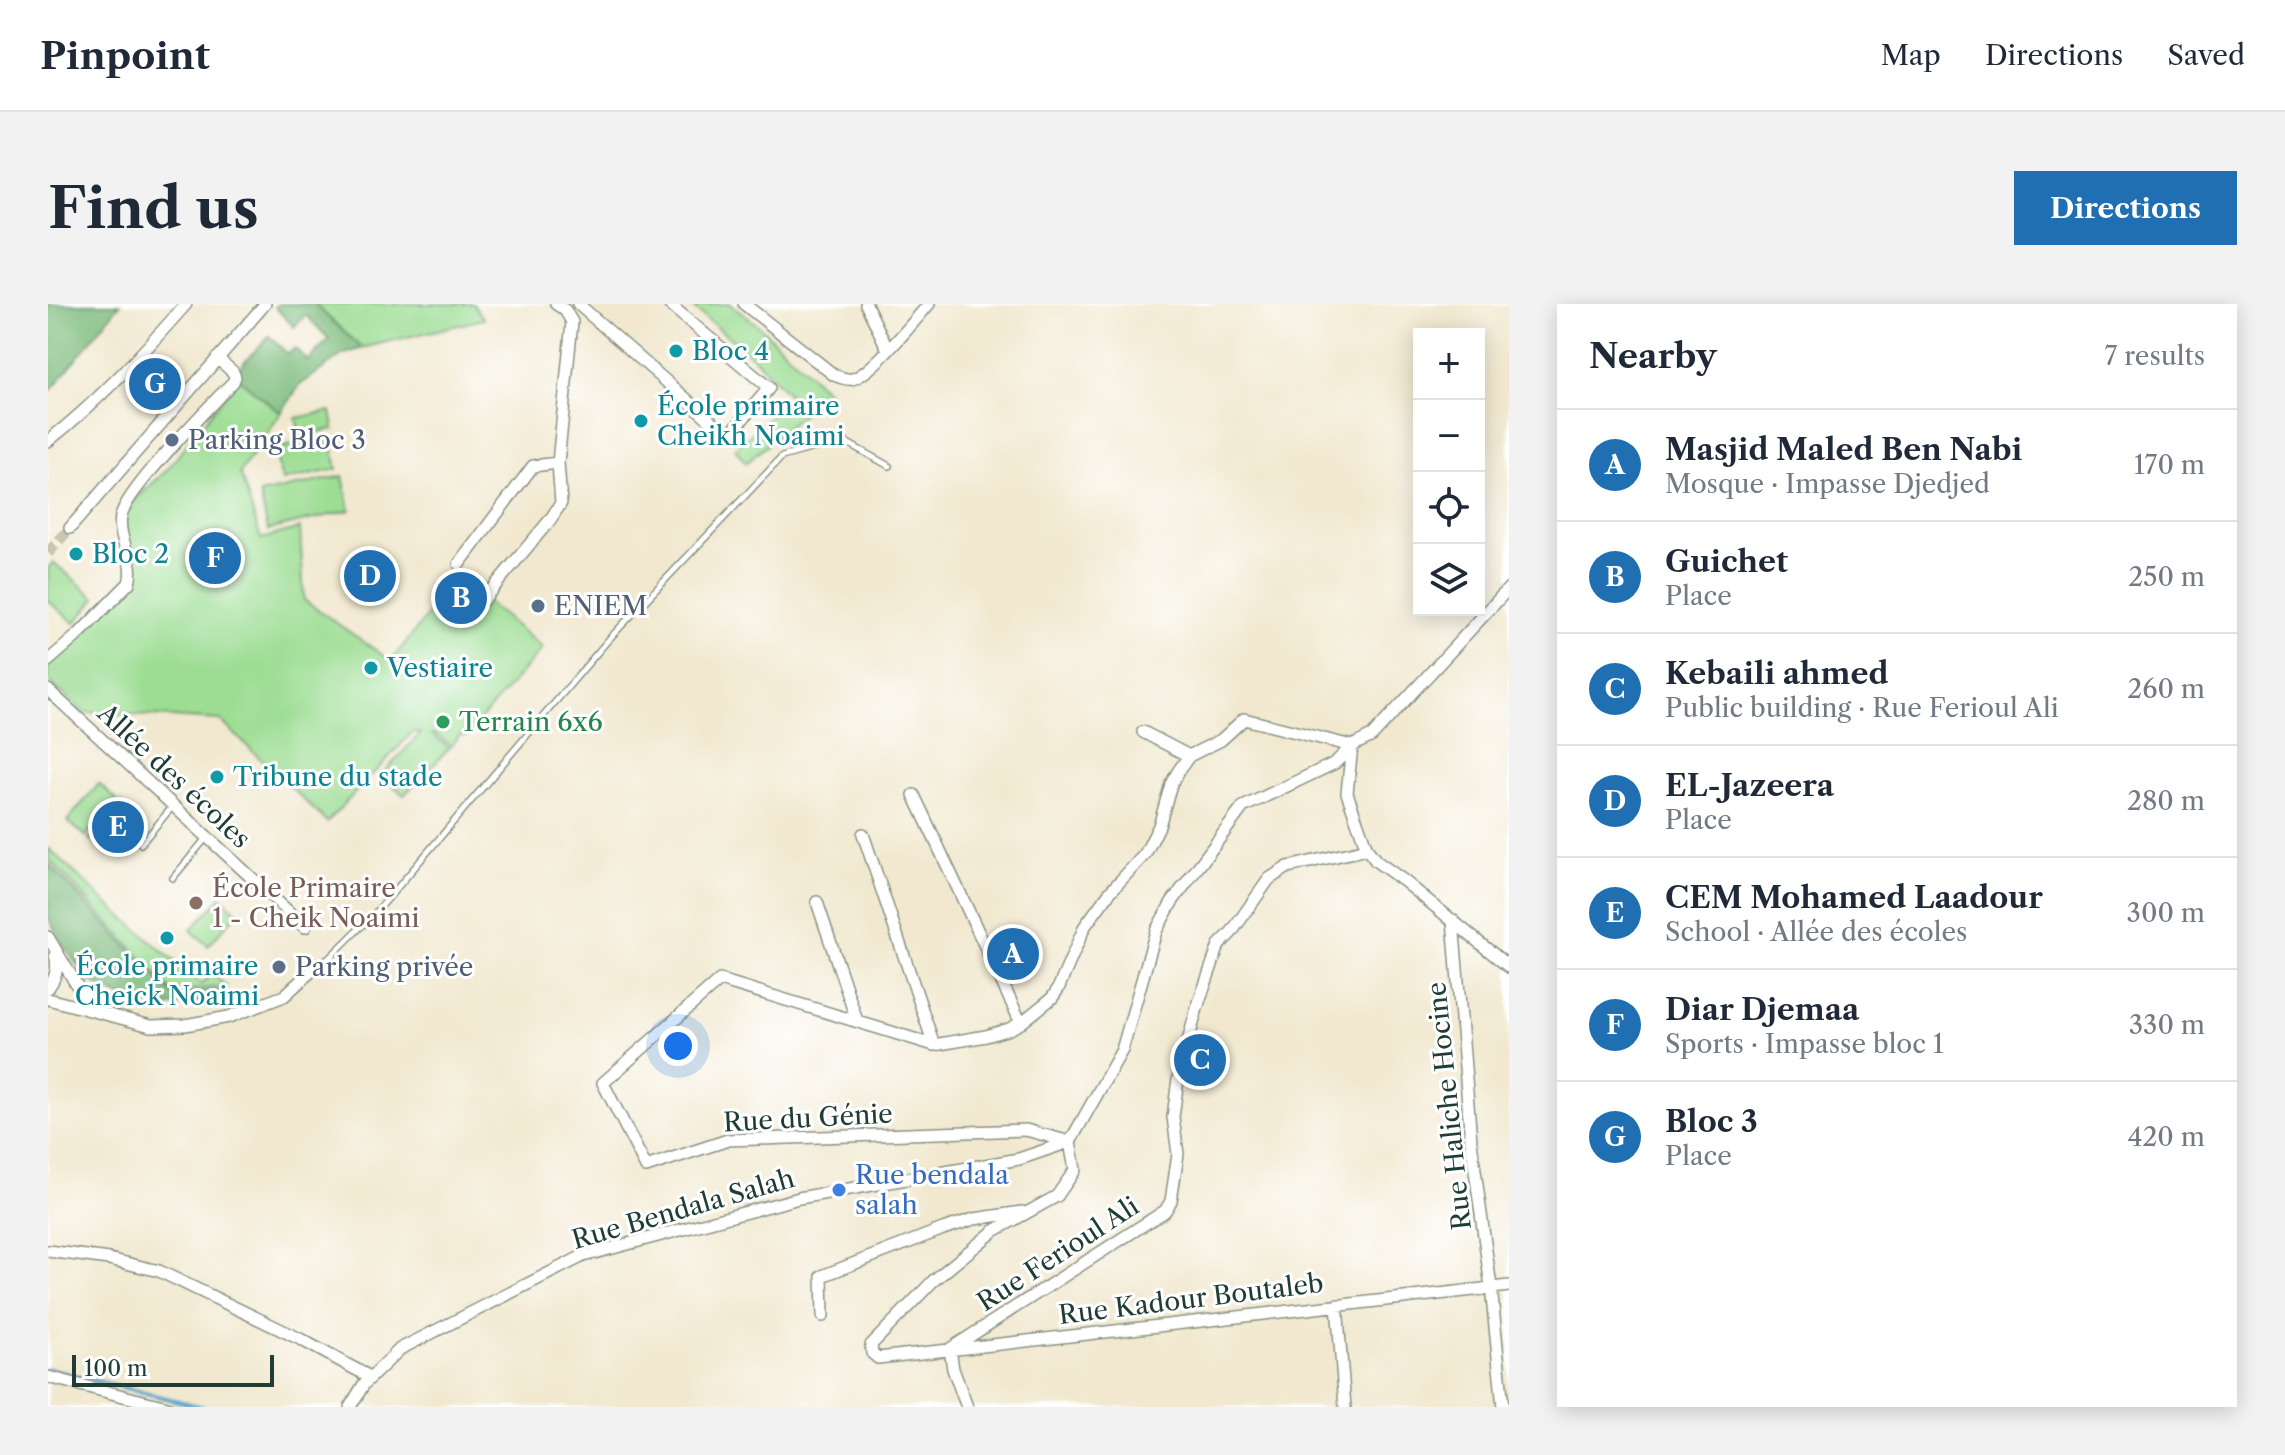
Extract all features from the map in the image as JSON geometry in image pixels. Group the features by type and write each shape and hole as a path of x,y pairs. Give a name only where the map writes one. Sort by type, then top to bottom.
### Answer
{"street":[{"path":"48,441 81,415 186,304"},
{"path":"70,528 265,304"},
{"path":"483,600 561,503 558,463 572,322 565,310 556,304"},
{"path":"578,304 726,434 730,434 769,388 669,304"},
{"path":"744,304 834,375 853,379 888,350 929,304"},
{"path":"866,304 888,350"},
{"path":"48,661 129,583 130,567 120,529 123,508 234,379 233,372 217,358"},
{"path":"459,564 533,466 558,463"},
{"path":"823,1316 822,1276 974,1219 1031,1211 1057,1196 1075,1170 1070,1142 1122,1050 1156,931 1172,902 1243,807 1335,763 1352,746 1372,736 1509,588"},
{"name":"Allée des écoles","path":"48,690 305,927"},
{"path":"817,902 857,1021 934,1045 986,1036 1021,1023 1052,998 1085,926 1110,892 1145,854 1159,826 1171,784 1189,756 1221,740 1244,719 1352,746"},
{"path":"1143,732 1189,756"},
{"path":"1352,746 1347,793 1367,849 1376,861 1509,967"},
{"path":"914,795 1021,1023"},
{"path":"863,834 934,1045"},
{"name":"Rue Ferioul Ali","path":"950,1349 1165,1211 1171,1201 1178,1154 1173,1117 1178,1079 1197,1008 1219,945 1269,879 1288,867 1367,849"},
{"name":"Rue Haliche Hocine","path":"1453,920 1471,1141 1491,1287 1503,1407"},
{"path":"48,938 79,989 103,1013"},
{"path":"48,938 58,964 48,988"},
{"path":"48,999 151,1026 185,1025 229,1017 284,996 318,965"},
{"name":"Rue du Génie","path":"857,1021 720,980 603,1083 646,1167 728,1140 1026,1130 1070,1142"},
{"name":"Rue Bendala Salah","path":"350,1407 370,1377 400,1349 583,1256 799,1198 1019,1159 1070,1142"},
{"name":"Rue Kadour Boutaleb","path":"1031,1211 994,1231 933,1281 871,1345 872,1353 878,1358 1509,1286"},
{"path":"48,1251 109,1259 159,1271 300,1339 370,1377"},
{"path":"1337,1305 1345,1407"},
{"path":"950,1349 953,1369 967,1407"},
{"path":"48,1377 167,1407"}],"lane":[{"path":"318,965 380,908 609,639 782,457 842,440 889,466"},
{"path":"141,844 174,805"},
{"path":"173,878 207,837"}],"green space":[{"path":"48,304 120,304 48,394"},
{"path":"278,304 314,304 362,348 342,355 300,385 281,413 233,374 269,336 288,354 295,348 308,361 329,339 306,315 294,327 275,307"},
{"path":"314,304 473,304 484,319 362,348"},
{"path":"689,304 731,304 760,327 828,392 746,463 735,449 791,397 753,357"},
{"path":"238,378 281,413 240,473 261,539 300,528 304,600 391,661 457,578 543,648 466,736 460,735 451,746 432,734 449,748 404,795 381,775 421,733 413,732 327,822 220,720 83,712 48,680 48,664 132,582 123,511 167,470"},
{"path":"331,411 334,429 300,435 296,418"},
{"path":"330,437 337,469 282,481 274,449"},
{"path":"343,476 350,510 268,530 260,494"},
{"path":"53,562 96,598 75,623 48,601 48,568"},
{"path":"99,784 117,800 86,836 67,821"},
{"path":"121,803 139,818 108,854 89,839"},
{"path":"48,848 200,983 212,973 226,986 173,992 48,858"},
{"path":"48,863 173,995 223,989 227,1000 163,1007 138,1003 88,980 48,917"},
{"path":"221,897 238,912 208,946 191,930"}],"waterway":[{"path":"48,1369 203,1407"}],"tunnel":[{"path":"48,553 70,528"}],"place":[{"name":"Bloc 4","path":"676,351"},
{"name":"Bloc 3","path":"155,384"},
{"name":"École primaire Cheikh Noaimi","path":"641,421"},
{"name":"Parking Bloc 3","path":"172,440"},
{"name":"Bloc 2","path":"76,554"},
{"name":"Diar Djemaa","path":"215,558"},
{"name":"EL-Jazeera","path":"370,576"},
{"name":"Guichet","path":"461,598"},
{"name":"ENIEM","path":"538,606"},
{"name":"Vestiaire","path":"371,668"},
{"name":"Terrain 6x6","path":"443,722"},
{"name":"Tribune du stade","path":"217,777"},
{"name":"CEM Mohamed Laadour","path":"118,827"},
{"name":"École Primaire 1 - Cheik Noaimi","path":"196,903"},
{"name":"École primaire Cheick Noaimi","path":"167,938"},
{"name":"Masjid Maled Ben Nabi","path":"1013,954"},
{"name":"Parking privée","path":"279,967"},
{"name":"Kebaili ahmed","path":"1200,1060"},
{"name":"Rue bendala salah","path":"839,1190"}]}
